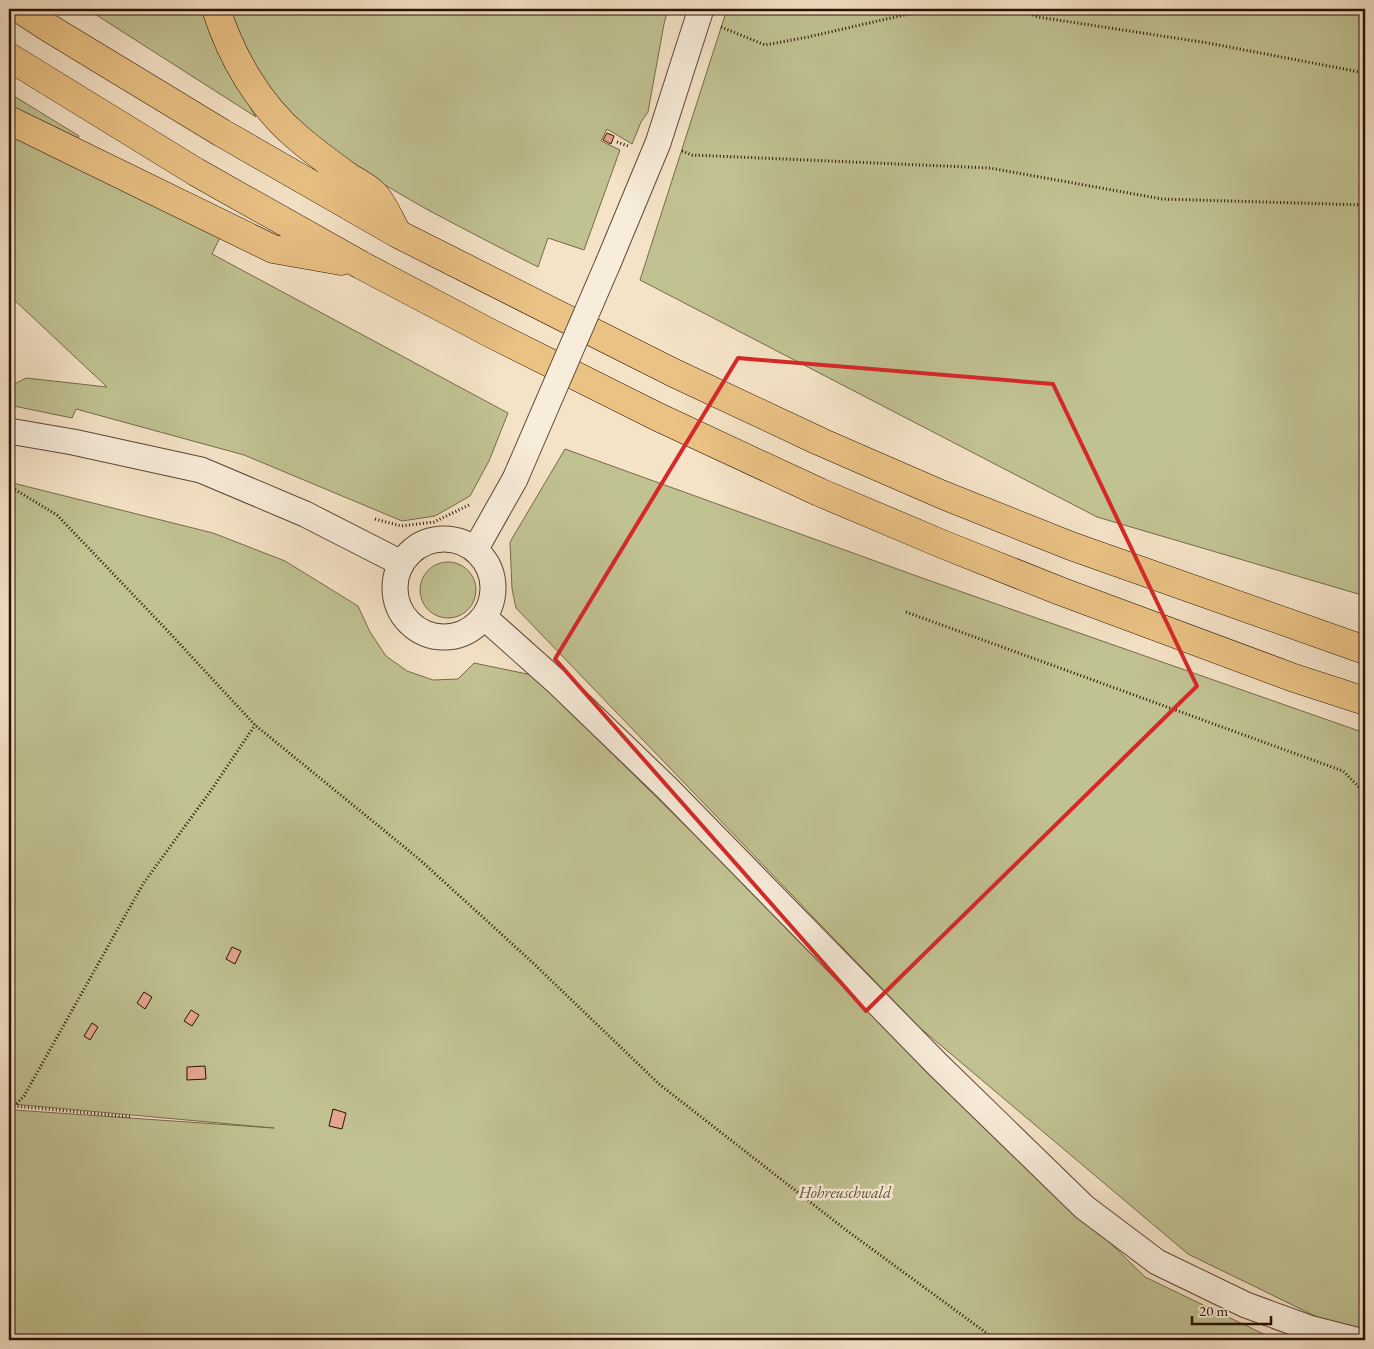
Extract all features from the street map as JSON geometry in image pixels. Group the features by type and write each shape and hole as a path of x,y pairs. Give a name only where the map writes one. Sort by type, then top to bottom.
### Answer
{"highway":[{"path":"20,9 222,133 398,234 674,373 821,442 934,491 1071,546 1365,650"},
{"path":"216,9 222,29 236,60 264,101 295,136 375,195 398,234"},
{"path":"9,56 196,172 361,265 492,334 658,417 819,492 942,544 1060,591 1294,678 1365,701"},
{"path":"9,120 273,250 361,265"}],"street":[{"path":"475,550 515,478 610,261 658,144 700,14"},
{"path":"9,431 74,442 201,470 305,514 401,563"},
{"path":"449,539 464,543 475,550 482,557 491,572 493,595 484,617 471,629 454,636 432,636 414,627 401,612 395,592 401,563 413,550 430,540 449,539"},
{"path":"484,617 558,683 668,789 937,1064 1084,1207 1157,1262 1246,1305 1309,1328 1356,1340"}],"path":[{"path":"700,14 765,45 930,9"},
{"path":"1020,9 1038,17 1208,43 1365,73"},
{"path":"617,142 630,147"},
{"path":"658,144 692,155 990,168 1162,199 1365,205"},
{"path":"9,486 57,515 255,725 419,859 532,962 659,1084 846,1230 996,1340"},
{"path":"906,612 1343,771 1365,793"},
{"path":"9,1111 24,1096 143,884 212,789 255,725"},
{"path":"13,1106 132,1117"}],"highlighted area":[{"path":"738,358 1053,384 1197,686 866,1011 555,659"}],"green space":[{"path":"87,9 202,9 219,54 256,117"},
{"path":"230,9 668,9 648,112 641,122 632,144 607,129 601,141 620,150 584,250 548,238 538,267 409,199 368,174 328,146 309,130 276,95 250,54"},
{"path":"727,9 1365,9 1365,596 1097,517 640,280"},
{"path":"9,93 79,136 78,138 9,105"},
{"path":"9,135 220,237 212,254 508,413 489,461 470,496 435,516 402,521 244,455 76,409 72,418 9,405 9,387 26,378 107,387 9,295"},
{"path":"565,449 925,579 1365,733 1365,1331 1348,1332 1188,1254 919,1027 516,608 512,589 510,542"},
{"name":"Hohreuschwald","path":"9,482 213,533 285,561 358,606 370,632 386,656 407,671 433,680 458,679 474,663 532,675 1145,1277 1276,1340 9,1340 9,1115 14,1110 274,1128 12,1104 9,1107"},
{"path":"442,562 454,562 464,566 472,574 476,590 472,606 464,614 454,618 442,618 432,614 424,606 420,596 420,584 424,574 432,566"}],"building":[{"path":"607,133 614,136 611,144 603,140"},
{"path":"232,947 241,951 235,964 226,959"},
{"path":"144,992 152,997 145,1009 137,1003"},
{"path":"191,1010 199,1015 192,1026 184,1021"},
{"path":"92,1023 98,1027 90,1040 84,1036"},
{"path":"205,1066 206,1079 187,1080 187,1067"},
{"path":"333,1109 346,1113 342,1129 329,1126"}]}
